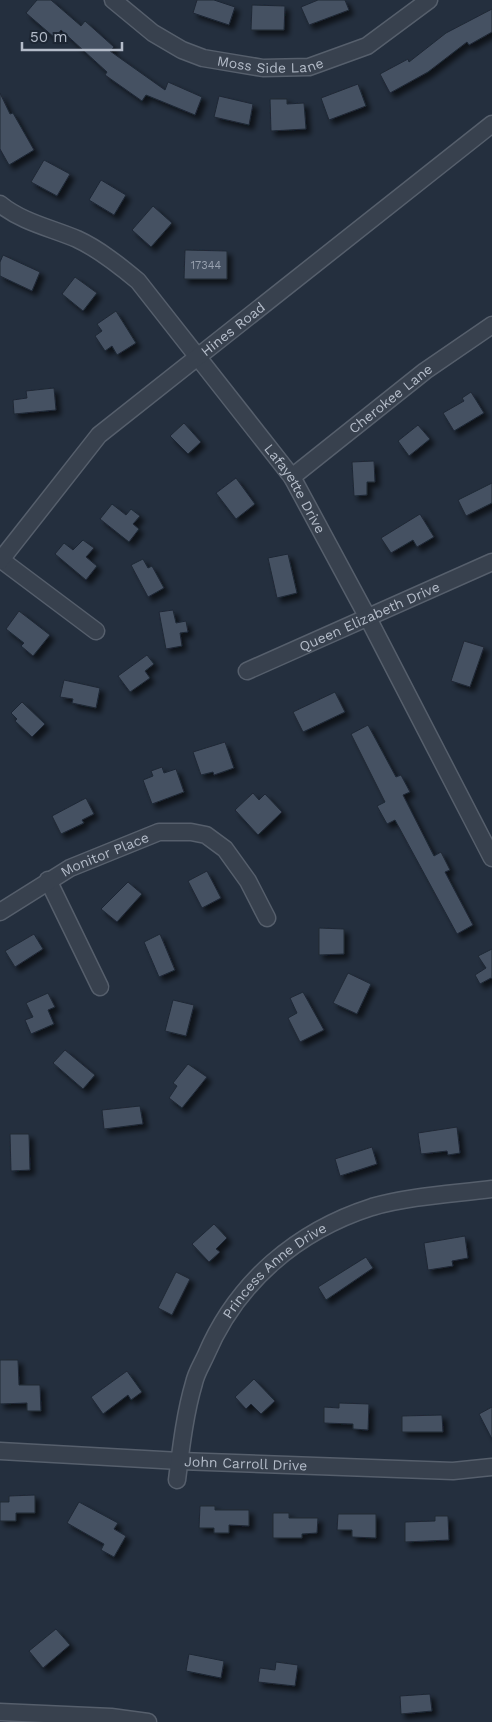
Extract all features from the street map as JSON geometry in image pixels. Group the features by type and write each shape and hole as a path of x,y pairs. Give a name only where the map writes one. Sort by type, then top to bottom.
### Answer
{"street":[{"name":"Moss Side Lane","path":"113,0 153,33 182,50 203,58 263,68 309,67 367,46 429,0"},
{"name":"Hines Road","path":"0,560 99,435 196,356 492,124"},
{"name":"Lafayette Drive","path":"0,204 13,214 79,240 121,267 138,281 292,477 368,618 492,858"},
{"name":"Cherokee Lane","path":"292,477 425,371 492,325"},
{"path":"0,560 96,631"},
{"name":"Queen Elizabeth Drive","path":"247,671 492,562"},
{"name":"Monitor Place","path":"0,912 48,880 70,868 159,832 191,832 206,835 224,849 248,881 267,918"},
{"path":"48,880 100,987"},
{"name":"Princess Anne Drive","path":"177,1480 194,1382 217,1329 247,1287 263,1270 290,1248 338,1219 383,1205 492,1189"},
{"name":"John Carroll Drive","path":"0,1451 180,1461 453,1472 492,1468"},
{"path":"0,1712 148,1722"}],"building":[{"path":"37,0 51,0 81,26 85,21 114,47 110,51 165,90 168,82 202,97 195,115 146,95 142,101 105,75 107,72 61,30 55,38 26,13"},
{"path":"197,0 214,0 235,7 229,25 193,13"},
{"path":"318,0 345,0 349,10 309,25 301,7"},
{"path":"252,5 285,6 284,30 251,30"},
{"path":"492,9 492,32 469,45 467,42 428,72 390,93 380,74 408,59 409,62 446,33"},
{"path":"358,84 366,106 329,120 321,98"},
{"path":"0,93 10,114 13,113 34,150 9,165 0,149"},
{"path":"219,96 253,104 249,125 214,117"},
{"path":"270,99 287,99 287,104 304,103 306,129 271,131"},
{"path":"44,160 70,174 57,196 31,182"},
{"path":"101,180 126,195 114,215 89,200"},
{"path":"153,206 172,223 151,247 132,230"},
{"path":"185,250 227,251 227,279 184,279"},
{"path":"3,255 40,272 32,291 0,276 0,262"},
{"path":"75,277 97,293 83,311 62,294"},
{"path":"116,311 136,343 117,355 112,346 105,351 95,336 102,331 97,324"},
{"path":"54,388 56,410 14,414 13,400 27,398 26,391"},
{"path":"471,392 484,413 454,431 443,413 464,401 462,398"},
{"path":"184,423 201,442 188,454 170,436"},
{"path":"418,425 430,439 409,456 398,441"},
{"path":"374,461 375,482 367,482 367,495 354,496 352,462"},
{"path":"236,478 255,504 236,519 216,493"},
{"path":"492,483 492,503 466,516 458,500"},
{"path":"112,504 126,515 131,509 140,516 133,524 139,529 129,542 100,519"},
{"path":"420,514 434,537 417,547 413,540 391,553 381,538"},
{"path":"83,540 94,548 86,557 97,566 86,580 55,554 64,543 73,550"},
{"path":"288,554 297,593 277,598 268,558"},
{"path":"143,559 148,568 152,566 164,588 148,597 131,565"},
{"path":"173,610 176,623 186,621 188,632 180,633 182,646 166,649 159,612"},
{"path":"19,611 50,635 33,656 21,646 24,643 6,629"},
{"path":"464,641 484,647 470,687 451,681"},
{"path":"147,655 154,664 145,671 150,678 130,692 118,676"},
{"path":"64,680 100,688 96,708 72,703 73,699 60,697"},
{"path":"335,692 345,712 303,732 293,712"},
{"path":"22,702 45,724 32,737 15,721 17,719 11,713"},
{"path":"368,725 396,777 401,775 410,792 403,795 434,856 441,852 450,870 445,872 473,925 457,934 395,820 387,824 377,806 385,802 351,734"},
{"path":"225,742 234,768 214,775 213,772 201,775 193,752"},
{"path":"162,767 164,773 176,769 184,792 152,804 143,780 153,776 151,771"},
{"path":"253,793 259,800 265,794 282,812 258,835 235,810"},
{"path":"86,798 94,814 82,820 84,823 61,834 52,816"},
{"path":"207,871 221,898 202,908 188,881"},
{"path":"128,882 142,894 117,922 101,909"},
{"path":"319,928 344,929 344,954 319,955"},
{"path":"34,934 43,949 15,967 5,951"},
{"path":"160,934 175,970 159,977 144,942"},
{"path":"492,949 492,979 480,984 475,975 486,968 478,956"},
{"path":"348,973 371,984 357,1014 333,1003"},
{"path":"303,992 324,1030 300,1042 288,1018 297,1013 290,998"},
{"path":"48,993 55,1007 48,1010 54,1024 31,1034 25,1020 33,1017 26,1003"},
{"path":"173,1000 194,1005 186,1036 165,1031"},
{"path":"65,1050 95,1075 83,1089 53,1063"},
{"path":"188,1064 207,1077 182,1108 169,1098 177,1086 173,1083"},
{"path":"140,1106 143,1124 104,1129 102,1110"},
{"path":"457,1127 460,1153 448,1155 447,1151 421,1154 418,1133"},
{"path":"10,1134 29,1134 30,1170 11,1171"},
{"path":"372,1147 377,1164 340,1176 335,1159"},
{"path":"214,1224 227,1238 216,1249 220,1252 209,1262 192,1244"},
{"path":"465,1236 468,1258 452,1261 453,1266 428,1270 424,1243"},
{"path":"366,1257 373,1268 326,1300 318,1287"},
{"path":"176,1272 190,1279 172,1315 158,1308"},
{"path":"0,1360 18,1360 19,1385 40,1385 41,1411 27,1411 27,1403 0,1404"},
{"path":"127,1371 142,1392 131,1400 128,1395 103,1414 91,1397"},
{"path":"254,1379 275,1401 261,1414 251,1404 246,1409 235,1397"},
{"path":"339,1403 369,1404 368,1430 353,1429 353,1424 324,1423 324,1407 339,1408"},
{"path":"492,1407 492,1439 479,1414"},
{"path":"442,1415 443,1432 402,1432 402,1416"},
{"path":"35,1495 35,1513 16,1513 16,1521 0,1521 0,1502 9,1502 9,1496"},
{"path":"79,1502 118,1523 114,1529 126,1536 114,1557 101,1550 104,1544 67,1523"},
{"path":"200,1506 215,1506 215,1510 249,1510 249,1526 229,1525 229,1533 214,1533 214,1528 199,1528"},
{"path":"273,1513 289,1513 289,1518 318,1518 317,1533 302,1534 302,1538 273,1538"},
{"path":"338,1514 376,1514 376,1538 352,1537 352,1530 337,1530"},
{"path":"435,1516 448,1516 449,1540 405,1542 405,1522 435,1521"},
{"path":"56,1629 70,1645 43,1668 29,1651"},
{"path":"189,1654 224,1661 221,1678 186,1671"},
{"path":"276,1662 298,1665 295,1686 258,1682 260,1668 275,1670"},
{"path":"430,1694 432,1711 401,1714 400,1696"}]}
